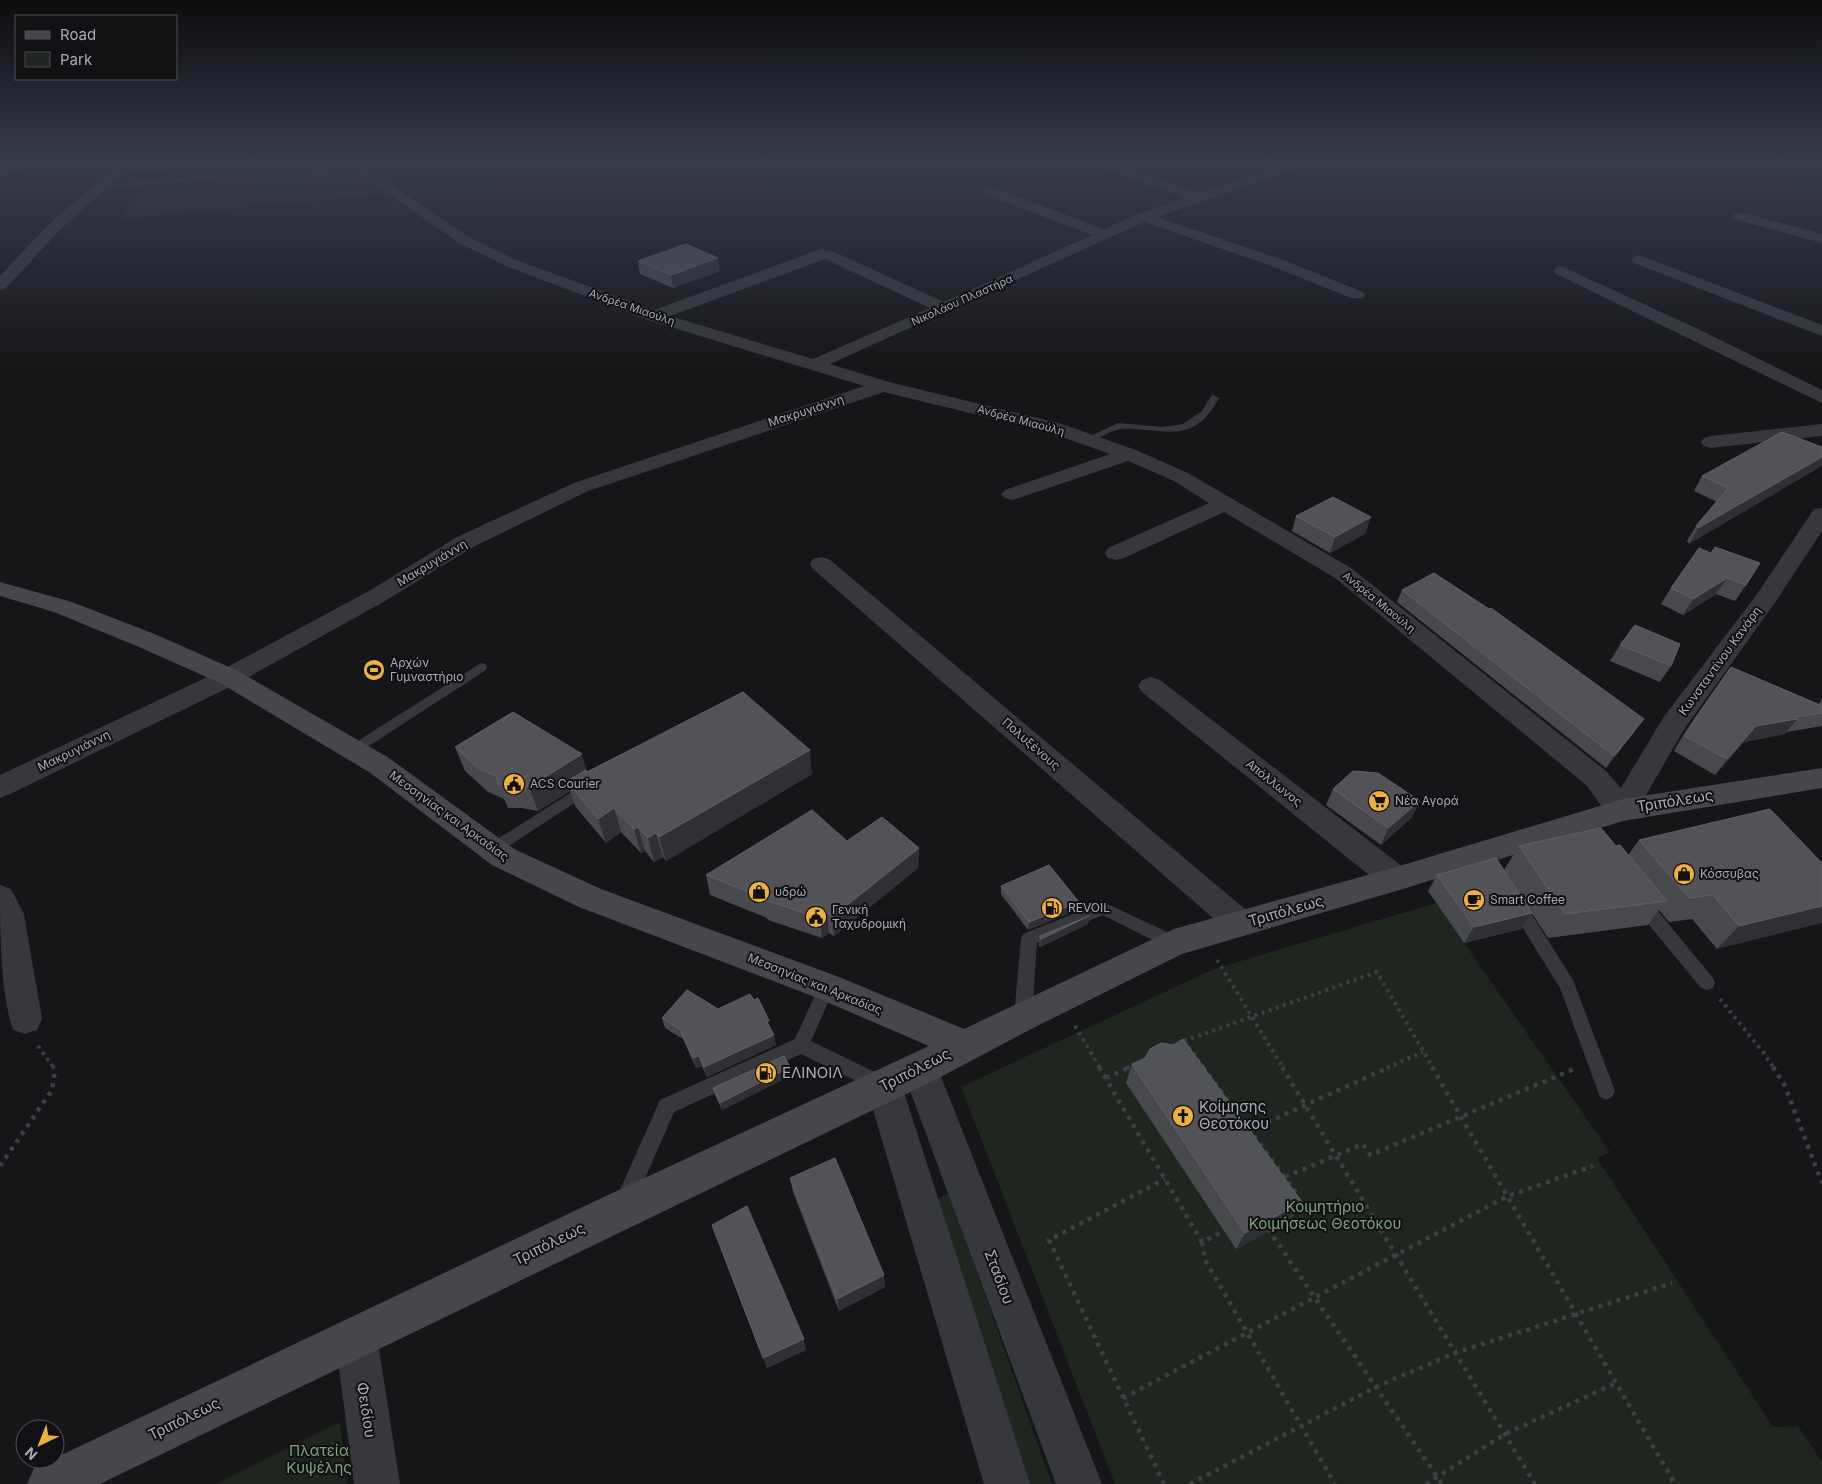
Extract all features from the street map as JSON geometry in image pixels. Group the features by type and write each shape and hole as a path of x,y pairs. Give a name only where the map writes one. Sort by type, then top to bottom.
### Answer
{"main road":[{"name":"Μεσσηνίας και Αρκαδίας","path":"0,590 74,611 229,677 379,765 503,857 590,898 827,988 964,1045"},
{"name":"Τριπόλεως","path":"50,1484 622,1209 902,1077 1174,943 1396,879 1488,860 1583,831 1623,810 1822,778"}],"street":[{"path":"0,285 50,231"},
{"name":"Ανδρέα Μιαούλη","path":"451,231 464,240 511,263 654,316 883,386 1055,428 1129,454 1181,477 1343,573 1596,778 1623,810"},
{"path":"1097,231 1104,234"},
{"name":"Νικολάου Πλαστήρα","path":"816,364 944,308 1110,231"},
{"path":"1188,231 1305,272 1357,295"},
{"path":"1794,231 1822,239"},
{"path":"654,316 821,254 827,254 944,308"},
{"path":"1639,260 1822,331"},
{"path":"1561,271 1762,366 1822,397"},
{"name":"Μακρυγιάννη","path":"0,787 229,677 377,596 466,542 581,487 883,386"},
{"path":"1711,442 1822,430"},
{"path":"1012,494 1129,454"},
{"path":"1116,553 1226,504"},
{"name":"Κωνσταντίνου Κανάρη","path":"1623,810 1673,725 1766,599 1822,514"},
{"name":"Πολυξένους","path":"821,564 1241,924"},
{"name":"Απόλλωνος","path":"1152,686 1396,879"},
{"path":"0,898 8,914 25,1019"},
{"path":"902,1077 1007,1484"},
{"name":"Σταδίου","path":"902,1077 1079,1484"},
{"name":"Φειδίου","path":"356,1337 377,1484"}],"lane":[{"path":"1089,439 1118,426 1162,430 1186,427 1206,413 1214,398"},
{"path":"353,750 481,667"},
{"path":"493,849 588,787"},
{"path":"1508,891 1567,985 1606,1091"},
{"path":"1633,892 1707,983"},
{"path":"1023,1016 1029,939 1103,908 1174,943"},
{"path":"622,1209 667,1106 801,1045 827,988"},
{"path":"801,1045 902,1077"}],"path":[{"path":"1215,958 1535,1484"},
{"path":"1176,1045 1377,972 1675,1484"},
{"path":"1707,983 1763,1052 1785,1086 1822,1183"},
{"path":"0,1166 52,1090 55,1070 45,1054 32,1040 25,1019"},
{"path":"1075,1026 1202,1242 1204,1260 1335,1484"},
{"path":"1184,1041 1297,1194 1290,1198"},
{"path":"1250,1130 1424,1052"},
{"path":"1106,1078 1141,1062"},
{"path":"1285,1177 1363,1144 1370,1155 1557,1075"},
{"path":"1123,1398 1508,1196 1593,1166"},
{"path":"1164,1179 1049,1240 1164,1484"},
{"path":"1263,1222 1442,1484"},
{"path":"1202,1242 1234,1226"},
{"path":"1190,1484 1376,1387 1455,1353 1672,1283"},
{"path":"1426,1484 1505,1434 1616,1383"}],"green space":[{"name":"Κοιμητήριο Κοιμήσεως Θεοτόκου","path":"1436,903 1610,1152 1597,1158 1773,1427 1798,1426 1822,1462 1822,1484 1115,1484 961,1087 1214,969"},
{"path":"949,1193 1052,1484 1026,1484 937,1199"},
{"name":"Πλατεία Κυψέλης","path":"340,1422 347,1484 216,1484"}],"building":[{"path":"686,244 718,258 671,275 638,261"},
{"path":"1782,432 1822,447 1822,457 1698,528 1696,526 1728,488 1702,476"},
{"path":"1333,497 1371,517 1335,537 1296,516"},
{"path":"1715,547 1760,563 1746,585 1727,578 1693,599 1671,588 1699,548 1711,553"},
{"path":"1434,573 1489,609 1491,608 1644,719 1614,756 1402,590"},
{"path":"1635,625 1680,644 1671,666 1620,645"},
{"path":"1731,667 1822,706 1822,713 1756,726 1727,759 1685,736"},
{"path":"743,692 810,750 659,837 656,833 648,838 638,827 634,829 614,808 598,819 567,781 586,770 587,772"},
{"path":"513,712 582,754 529,787 498,784 496,776 478,768 455,747"},
{"path":"1353,771 1378,773 1420,801 1388,828 1333,789"},
{"path":"1770,809 1822,863 1822,906 1739,926 1713,895 1689,898 1639,840"},
{"path":"812,810 847,841 882,817 919,848 832,917 827,913 820,918 765,900 706,875"},
{"path":"1601,828 1616,846 1620,845 1667,901 1565,914 1519,846"},
{"path":"1496,858 1532,913 1474,927 1437,875"},
{"path":"1049,865 1079,902 1029,922 1001,886"},
{"path":"1089,916 1041,939 1040,937 1040,936"},
{"path":"687,990 718,1009 750,994 754,1000 758,998 774,1035 704,1067 699,1056 693,1058 680,1029 662,1018"},
{"path":"1183,1039 1302,1202 1245,1233 1132,1064 1145,1058 1150,1049 1161,1043 1173,1045"},
{"path":"784,1056 790,1067 720,1103 713,1088"},
{"path":"835,1158 884,1275 837,1299 790,1178"},
{"path":"747,1206 804,1339 763,1358 712,1225"}],"place":[{"name":"Αρχών Γυμναστήριο","path":"374,670"},
{"name":"ACS Courier","path":"514,784"},
{"name":"Νέα Αγορά","path":"1379,801"},
{"name":"Κόσσυβας","path":"1684,874"},
{"name":"υδρώ","path":"759,892"},
{"name":"Smart Coffee","path":"1474,900"},
{"name":"REVOIL","path":"1052,908"},
{"name":"Γενική Ταχυδρομική","path":"816,917"},
{"name":"ΕΛΙΝΟΙΛ","path":"766,1073"},
{"name":"Κοίμησης Θεοτόκου","path":"1183,1116"}]}
